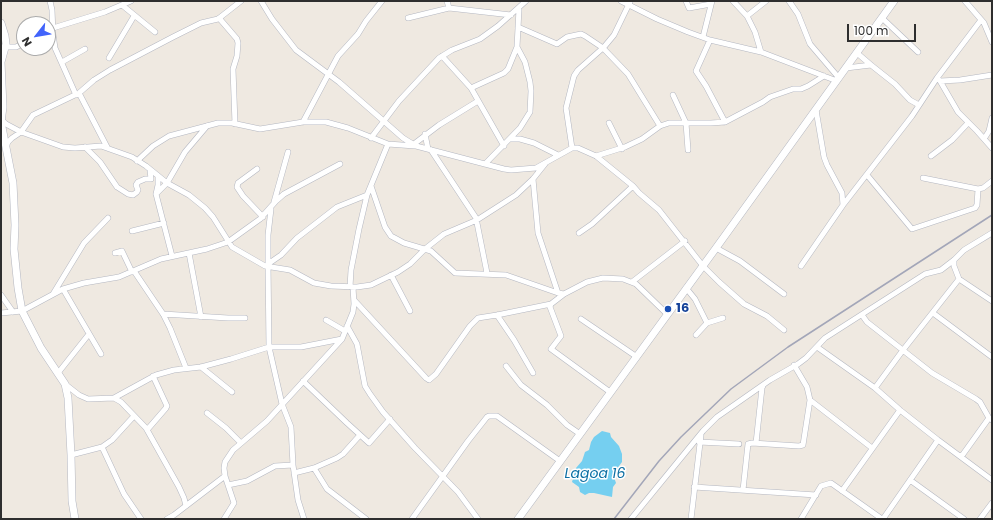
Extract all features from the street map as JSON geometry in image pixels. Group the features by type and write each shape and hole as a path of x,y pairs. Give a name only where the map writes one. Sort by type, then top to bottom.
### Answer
{"street":[{"path":"50,1 52,16"},
{"path":"56,27 131,1"},
{"path":"4,145 21,132 33,115 78,94 94,80 117,66 193,26 219,18 242,1"},
{"path":"261,1 272,19 296,50 329,75 403,138 415,145"},
{"path":"303,122 338,56 358,34 382,1"},
{"path":"447,1 449,8"},
{"path":"371,138 399,101 442,56 452,50 480,39 519,9 526,1"},
{"path":"621,1 630,2 658,19 710,40 761,52 824,76 838,79"},
{"path":"686,1 689,8 712,3 703,37"},
{"path":"734,1 747,16 755,32 761,52"},
{"path":"747,16 766,1"},
{"path":"789,1 798,14 810,44 838,79"},
{"path":"518,519 894,1"},
{"path":"965,1 988,30 992,42"},
{"path":"572,148 566,108 574,76 578,70 603,48 614,35 630,2"},
{"path":"122,5 155,32"},
{"path":"408,18 449,8 511,15"},
{"path":"470,88 506,71 517,47 519,9"},
{"path":"109,58 134,16"},
{"path":"219,18 237,38 238,42 237,56 233,69 235,124"},
{"path":"882,18 918,52"},
{"path":"800,266 843,205 868,175 981,20"},
{"path":"1,23 5,36 6,47 1,62 3,107 1,131 13,182 16,278 22,311 41,348 65,384 88,399 114,398 153,376 174,370 231,359 269,347 301,347 342,340"},
{"path":"518,27 557,44 567,37 581,34 603,48 628,74 660,126"},
{"path":"710,40 696,71 706,86 725,122"},
{"path":"6,47 16,46"},
{"path":"485,164 520,128 530,112 530,82 525,62 517,47"},
{"path":"62,62 85,48"},
{"path":"56,50 108,148"},
{"path":"857,52 895,84 910,100 920,105"},
{"path":"442,56 470,88 504,146"},
{"path":"846,68 871,65"},
{"path":"938,80 960,80 992,75"},
{"path":"596,156 622,149 642,139 660,126 670,123 725,122 770,97 793,89 801,89 824,76"},
{"path":"938,80 958,112 992,148"},
{"path":"673,94 686,123 688,150"},
{"path":"415,145 425,134 478,101"},
{"path":"816,110 824,157 842,193 843,205"},
{"path":"984,139 989,131 992,118"},
{"path":"2,120 6,124 21,132 63,147 75,148 101,146 132,157 142,163 158,177 189,195 205,208 214,217 228,242 238,252 268,265 290,270 314,283 324,286 352,287 371,285 391,275 410,264 425,249 444,234 477,220 516,195 533,179 546,162"},
{"path":"137,161 156,143 169,136 218,123 235,124 260,129 303,122 326,122 336,124 388,144 415,145 511,170 536,168 572,148 578,148 596,156 633,186 659,210 685,241 703,266 730,292 744,304 768,316 784,330"},
{"path":"608,123 622,149"},
{"path":"931,156 952,140 968,123"},
{"path":"156,194 167,183 185,152 207,126"},
{"path":"425,134 429,149 477,220 487,273"},
{"path":"510,139 520,139 534,143 558,155"},
{"path":"224,519 234,503 224,476 225,462 233,450 267,421 342,340 353,312 353,263 367,195 388,144"},
{"path":"85,147 100,162 117,187 130,195 137,192 136,185 138,182 145,179 151,179 150,170"},
{"path":"288,152 272,206 268,235 269,347 282,404 291,427 294,473 298,500 304,519"},
{"path":"1,313 22,311 63,290 84,283 119,277 172,256 207,249 228,242 263,217 284,194 340,164"},
{"path":"257,169 238,183 237,187 243,196 263,217"},
{"path":"868,175 912,229 975,208 977,205 978,189"},
{"path":"158,177 156,194 172,256"},
{"path":"922,178 978,189 992,181"},
{"path":"533,179 538,233 558,293"},
{"path":"371,186 385,227 391,236 404,243 425,249 435,254 455,273 487,273 506,275 564,294"},
{"path":"579,233 592,224 633,186"},
{"path":"268,265 297,238 336,207 367,195"},
{"path":"53,294 88,236 108,218"},
{"path":"132,231 164,223"},
{"path":"631,519 701,434 717,417 806,358 825,338 925,274 941,270 964,250 991,235"},
{"path":"632,282 685,241"},
{"path":"716,248 740,261 784,294"},
{"path":"115,253 122,251 133,272 163,314 186,368"},
{"path":"189,253 201,316"},
{"path":"954,260 954,266 959,279 992,301"},
{"path":"391,275 410,311"},
{"path":"354,300 429,380 436,374 476,320 480,317 497,316 551,304 564,294 586,282 603,278 623,279 632,282 667,314"},
{"path":"875,388 959,279"},
{"path":"686,288 695,299 707,323"},
{"path":"63,290 101,354"},
{"path":"1,295 13,312"},
{"path":"551,304 550,307 561,336 551,349 610,392"},
{"path":"163,314 245,318"},
{"path":"933,314 992,357"},
{"path":"862,315 867,322 932,373 980,402 991,419 961,457"},
{"path":"497,316 514,340 533,373"},
{"path":"696,335 707,323 723,318"},
{"path":"581,319 636,357"},
{"path":"326,320 346,329 359,350 365,386 375,403 458,492 478,519"},
{"path":"58,374 89,334"},
{"path":"817,347 875,388 938,440 992,480"},
{"path":"743,490 746,448 748,444 802,445 810,400 807,387 794,365"},
{"path":"201,366 232,392"},
{"path":"506,366 521,385 547,405 567,425 580,434"},
{"path":"147,430 166,408 153,376"},
{"path":"303,381 367,442 370,443 390,419"},
{"path":"65,384 68,398 72,501 75,519"},
{"path":"756,444 762,388 764,385"},
{"path":"114,398 118,400 147,430 179,487 186,506"},
{"path":"810,400 872,448"},
{"path":"842,491 900,410"},
{"path":"207,413 226,428 240,443"},
{"path":"412,519 487,417 491,415 497,416 560,462"},
{"path":"71,455 102,447 112,440 134,416"},
{"path":"691,519 701,434"},
{"path":"294,473 314,468 341,456 360,435"},
{"path":"801,519 821,486 830,482 882,519 938,440"},
{"path":"699,442 739,444"},
{"path":"102,447 124,494 141,519"},
{"path":"228,485 247,480 275,466 293,465"},
{"path":"314,468 327,489 366,519"},
{"path":"171,518 224,476"},
{"path":"910,480 964,519"},
{"path":"694,488 816,495"},
{"path":"980,519 992,503"}],"water":[{"name":"Lagoa 16","path":"602,431 610,433 611,437 619,446 622,454 622,462 613,474 616,483 613,487 612,497 594,493 585,495 580,492 579,487 572,482 576,468 582,461 585,452 589,450 594,437"}],"railway":[{"path":"614,519 659,461 681,437 731,389 788,347 992,215"}],"place":[{"name":"16","path":"668,309"}]}
